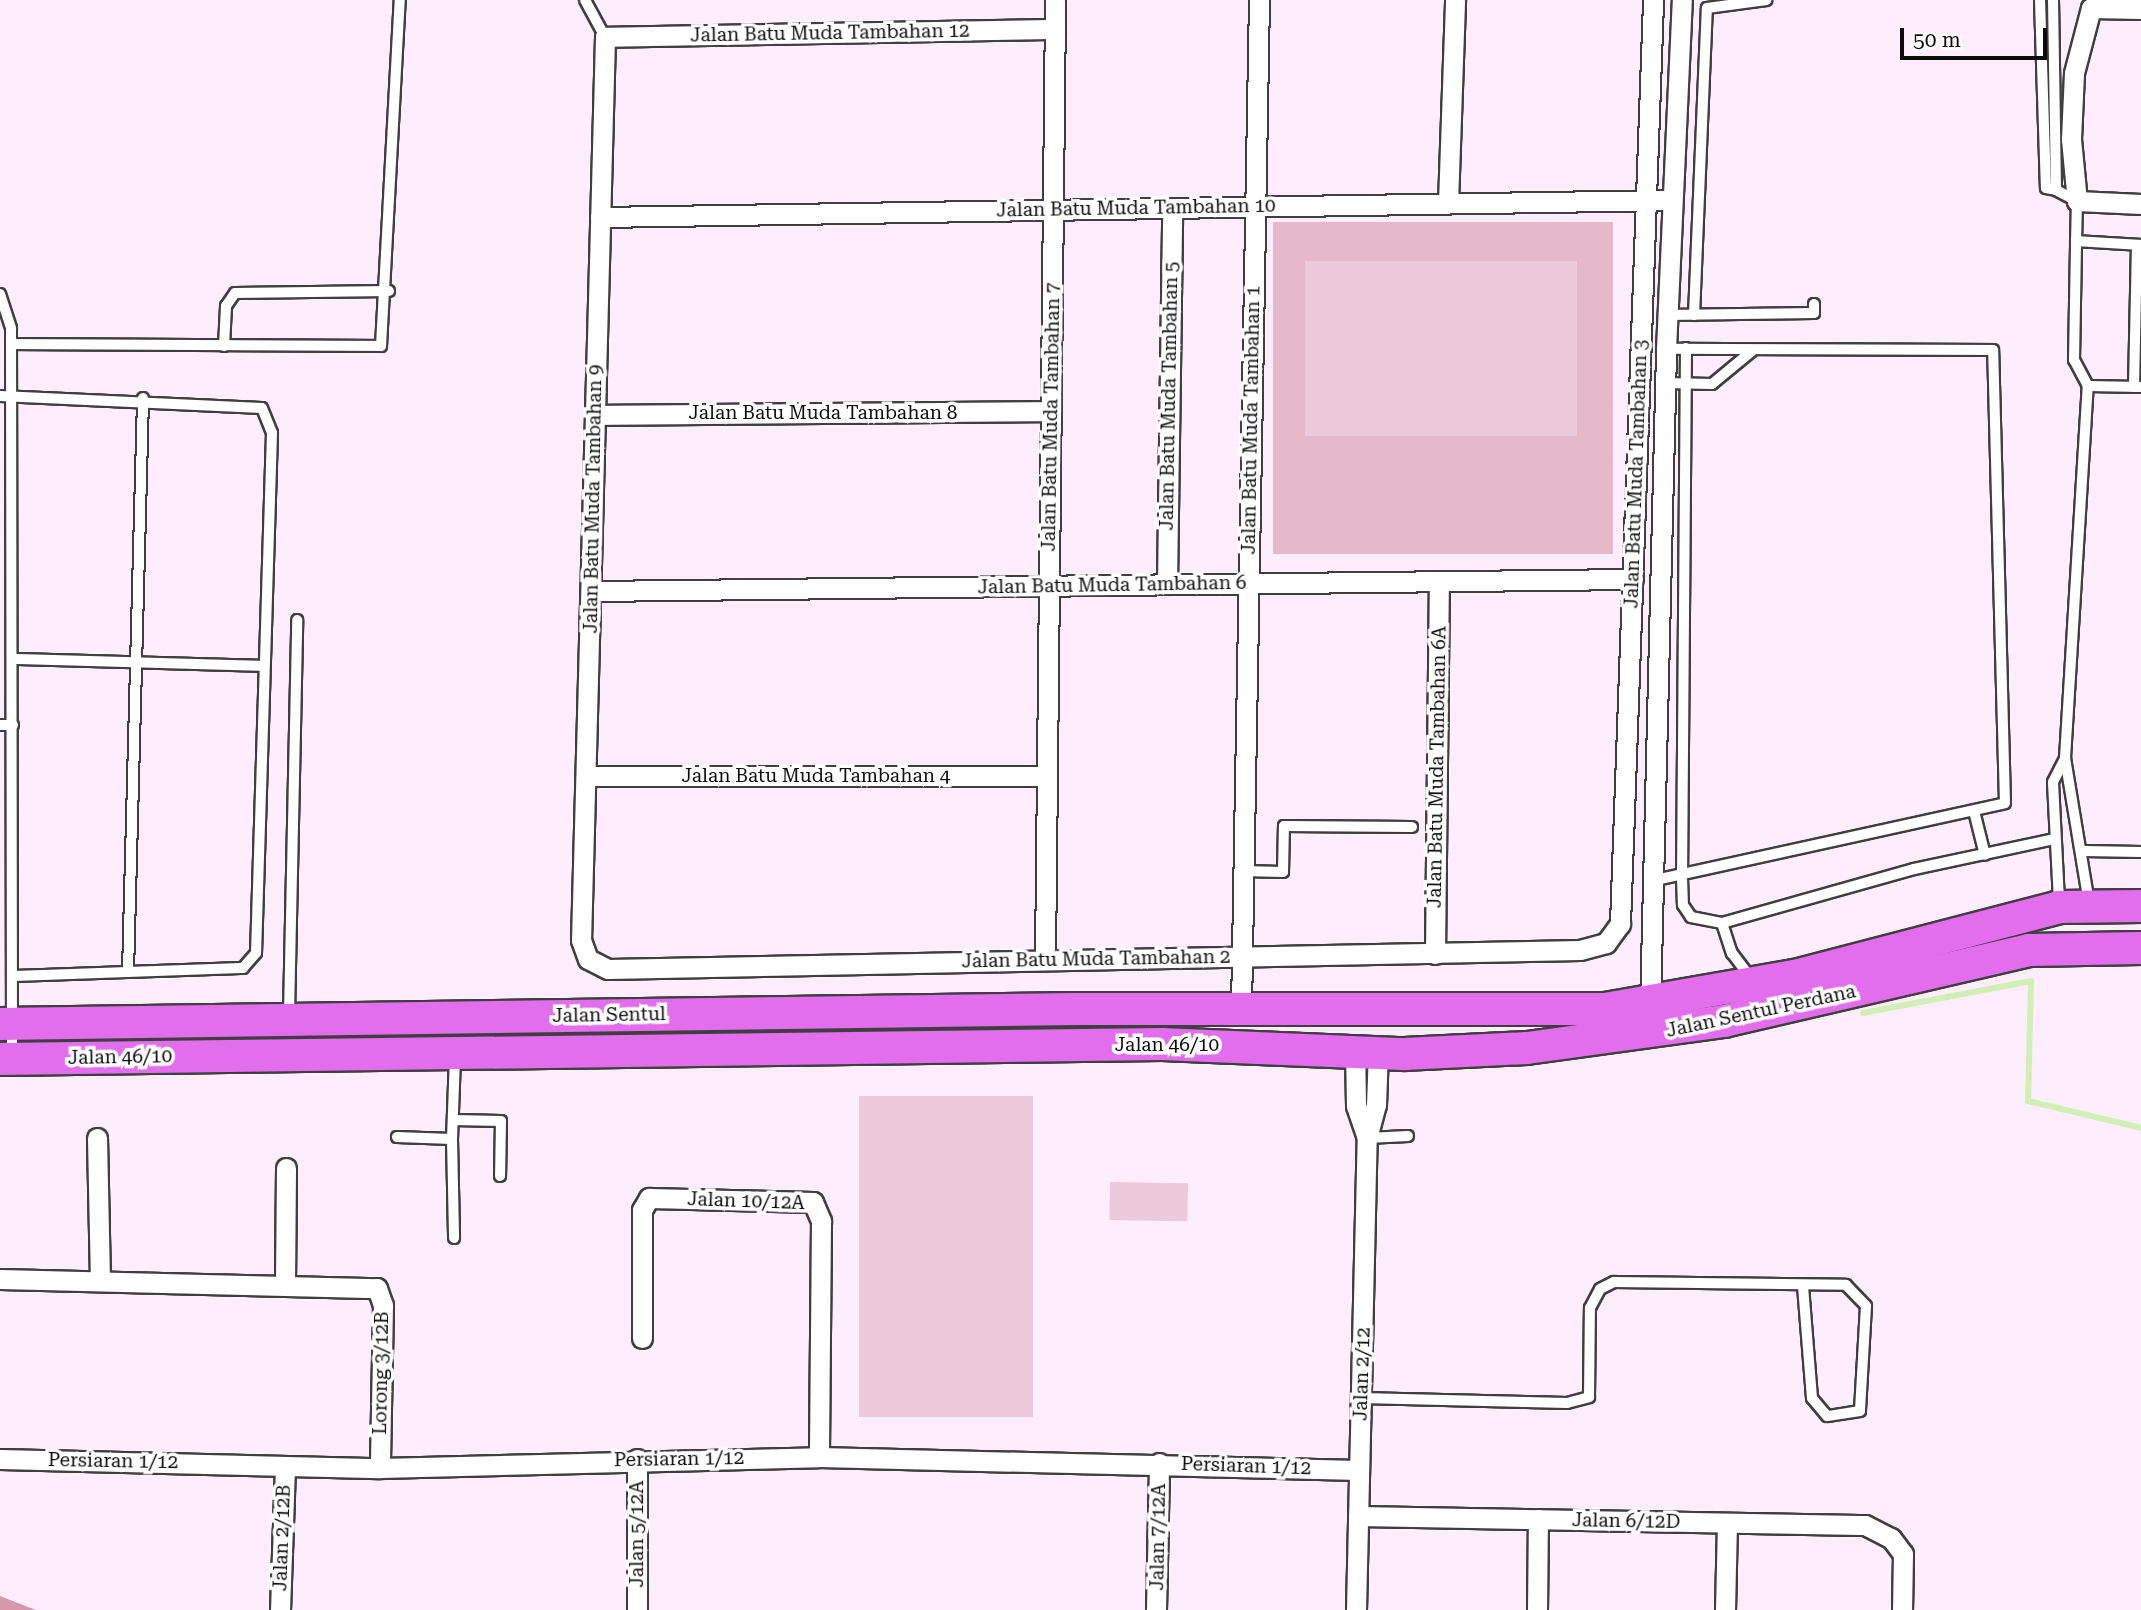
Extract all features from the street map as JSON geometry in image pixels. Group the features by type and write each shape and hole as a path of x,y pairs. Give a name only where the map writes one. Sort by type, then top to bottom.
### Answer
{"main road":[{"name":"Jalan Sentul Perdana","path":"1404,1007 1545,1012 1650,1006 1752,979 1795,975 2079,913 2141,906"},
{"path":"2029,950 2079,913 2133,948"},
{"name":"Jalan Sentul Perdana","path":"1367,1044 1622,1040 2029,950 2133,948"},
{"path":"1334,1008 1367,1044 1404,1007"},
{"path":"1334,1008 1404,1007"},
{"name":"Jalan 46/10","path":"1076,1009 1334,1008"},
{"name":"Jalan Sentul","path":"141,1022 1076,1009"},
{"path":"1186,1044 1241,1009 1289,1046"},
{"name":"Jalan 46/10","path":"6,1023 141,1022"},
{"name":"Jalan 46/10","path":"978,1046 1367,1044"},
{"name":"Jalan Sentul","path":"239,1055 978,1046"},
{"name":"Jalan 46/10","path":"6,1059 239,1055"}],"street":[{"name":"Jalan Batu Muda Tambahan 7","path":"1045,960 1055,0"},
{"name":"Jalan Batu Muda Tambahan 1","path":"1241,1009 1259,0"},
{"path":"1448,204 1455,0"},
{"name":"Jalan Batu Muda Tambahan 3","path":"1606,943 1620,924 1653,0"},
{"path":"1650,1006 1649,881 1665,349 1682,0"},
{"path":"2141,9 2091,8 2074,74 2077,201 2141,204"},
{"name":"Jalan Batu Muda Tambahan 12","path":"605,37 1055,29"},
{"name":"Jalan Batu Muda Tambahan 9","path":"588,958 581,940 605,37"},
{"name":"Jalan Batu Muda Tambahan 10","path":"600,217 1672,200"},
{"name":"Jalan Batu Muda Tambahan 5","path":"1167,584 1172,208"},
{"name":"Jalan Batu Muda Tambahan 8","path":"595,415 1051,411"},
{"name":"Jalan Batu Muda Tambahan 6","path":"591,591 1633,579"},
{"name":"Jalan Batu Muda Tambahan 6A","path":"1435,954 1439,581"},
{"name":"Jalan Batu Muda Tambahan 4","path":"586,776 1047,776"},
{"name":"Jalan Batu Muda Tambahan 2","path":"588,958 622,970 1435,954 1580,950 1606,943"},
{"name":"Jalan 2/12","path":"1356,1610 1367,1138 1356,1106 1367,1044"},
{"path":"97,1138 100,1279"},
{"path":"285,1284 286,1168"},
{"name":"Jalan 10/12A","path":"642,1338 642,1210 649,1198 813,1202 821,1221 819,1457"},
{"name":"Lorong 3/12B","path":"0,1279 100,1279 377,1288 383,1305 380,1468"},
{"name":"Persiaran 1/12","path":"0,1459 380,1468 637,1459 819,1457 1159,1463 1359,1470"},
{"name":"Jalan 5/12A","path":"637,1459 637,1610"},
{"name":"Jalan 7/12A","path":"1156,1610 1159,1463"},
{"name":"Jalan 2/12B","path":"280,1610 285,1466"},
{"name":"Jalan 6/12D","path":"1358,1516 1865,1525 1891,1538 1903,1554 1902,1610"},
{"path":"1536,1610 1538,1519"},
{"path":"1725,1610 1727,1522"}],"lane":[{"path":"11,344 224,346 373,351 386,338 400,0"},
{"path":"585,0 605,37"},
{"path":"1694,315 1707,8 1766,0"},
{"path":"2040,0 2046,188 2077,201 2074,360 2088,386 2065,758 2084,851 2079,913"},
{"path":"2053,0 2056,190"},
{"path":"2076,241 2139,245 2137,387 2088,386"},
{"path":"224,346 226,306 235,293 389,290"},
{"path":"0,295 5,328 11,344 12,396 12,976 6,1023 6,1059"},
{"path":"1667,316 1814,313 1814,304"},
{"path":"1686,348 1682,878 1683,905 1691,917 1722,923 2054,839"},
{"path":"1649,881 1682,878 2005,803 2000,528 1993,350 1665,349"},
{"path":"1664,383 1712,384 1752,351"},
{"path":"0,396 143,398 262,408 270,420 261,666 256,953 243,968 12,976"},
{"path":"128,972 143,398"},
{"path":"1658,578 1684,579"},
{"path":"0,604 13,603"},
{"path":"289,1020 297,621"},
{"path":"14,659 261,666"},
{"path":"0,725 13,725"},
{"path":"2065,758 2053,782 2054,839 2079,913"},
{"path":"1974,811 1985,855"},
{"path":"1243,871 1283,872 1284,826 1412,827"},
{"path":"2084,851 2141,852"},
{"path":"1722,923 1732,953 1752,979"},
{"path":"454,1238 452,1139 455,1053"},
{"path":"453,1120 500,1121 500,1176"},
{"path":"1367,1138 1408,1136"},
{"path":"397,1137 452,1139"},
{"path":"1361,1398 1567,1403 1589,1397 1590,1308 1600,1289 1614,1282 1803,1287 1846,1285 1866,1306 1860,1411 1827,1416 1812,1398 1803,1287"}],"shaded area":[{"path":"1273,222 1613,222 1613,554 1273,554"},
{"path":"1305,261 1577,261 1577,436 1305,436"},
{"path":"859,1096 1033,1096 1033,1417 859,1417"},
{"path":"1110,1182 1188,1183 1187,1221 1109,1220"},
{"path":"0,1596 36,1610 0,1610"}],"waterway":[{"path":"1863,1013 2031,981 2028,1101 2141,1128"}]}
